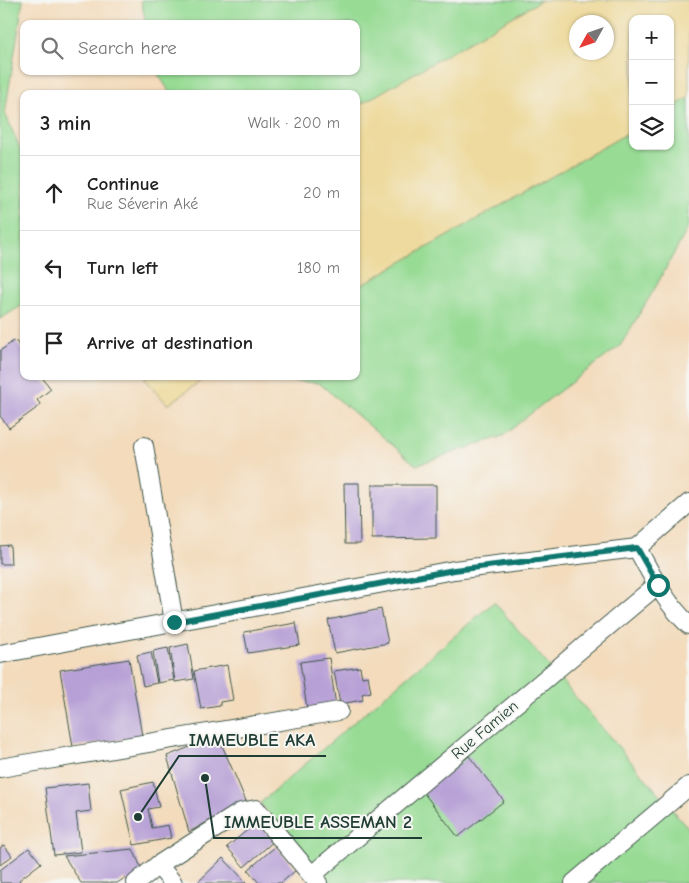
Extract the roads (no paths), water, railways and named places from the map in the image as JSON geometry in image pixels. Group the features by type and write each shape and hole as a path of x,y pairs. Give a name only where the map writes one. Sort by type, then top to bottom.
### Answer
{"street":[{"path":"144,446 174,622"},
{"path":"0,654 454,570 637,548 689,503"},
{"path":"637,548 658,585 689,625"},
{"name":"Rue Famien","path":"315,879 658,585"},
{"path":"0,768 339,711"},
{"path":"574,883 689,786"},
{"path":"136,883 158,865 241,812 256,809 315,879"},
{"path":"158,865 173,883"}],"place":[{"name":"IMMEUBLE ASSEMAN 2","path":"205,778"},
{"name":"IMMEUBLE AKA","path":"138,817"}]}
